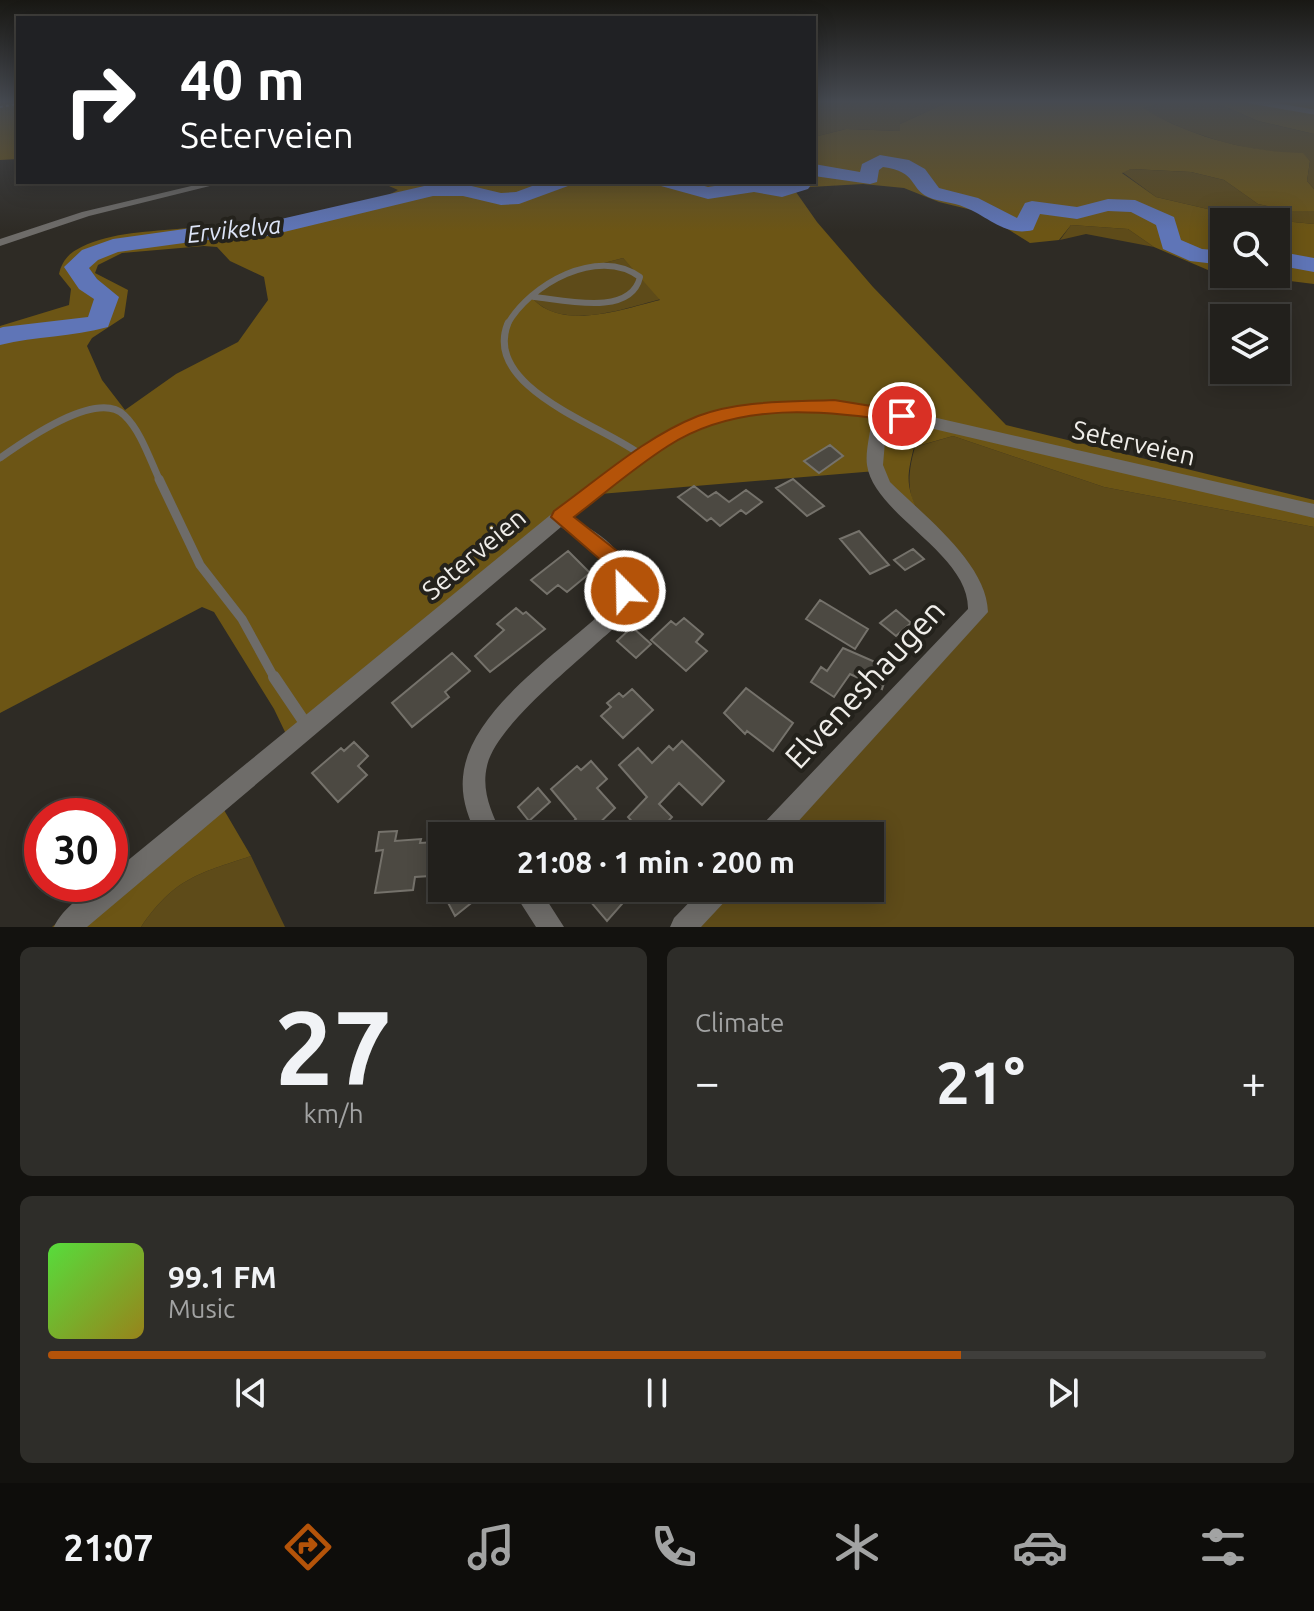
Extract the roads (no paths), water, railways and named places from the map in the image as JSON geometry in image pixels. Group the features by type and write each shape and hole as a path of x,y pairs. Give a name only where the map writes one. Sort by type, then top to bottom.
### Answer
{"street":[{"path":"0,243 86,214 213,184"},
{"name":"Seterveien","path":"67,927 560,517 641,455 690,427 731,414 799,405 880,412 1314,511"},
{"name":"Elveneshaugen","path":"782,822 978,612 978,596 961,565 883,485 875,465 880,412"},
{"path":"484,822 474,796 473,779 479,753 500,722 616,612 625,591 619,564 560,517"},
{"path":"534,902 551,927"},
{"path":"683,927 707,902"}],"lane":[{"path":"534,297 604,303 636,294 641,286 640,277 631,269 597,265 578,269 534,297 507,320 503,335 518,373 534,396 557,411 623,439 641,455"},
{"path":"0,458 37,432 66,418 101,408 117,408 123,413 137,433 200,565 242,619 261,658 307,727"}],"waterway":[{"name":"Ervikelva","path":"816,170 870,178 869,168 880,161 902,164 918,173 932,192 971,202 1013,225 1025,225 1032,207 1077,213 1108,205 1135,206 1166,222 1171,244 1198,256 1210,257"},
{"name":"Ervikelva","path":"0,337 25,330 72,328 99,322 107,297 88,284 76,267 90,255 113,246 206,233 255,232 433,190 463,190 501,199 519,198 556,184"},
{"name":"Ervikelva","path":"675,184 708,193 754,186 782,191 800,184"},
{"name":"Ervikelva","path":"1290,261 1314,265"}]}
